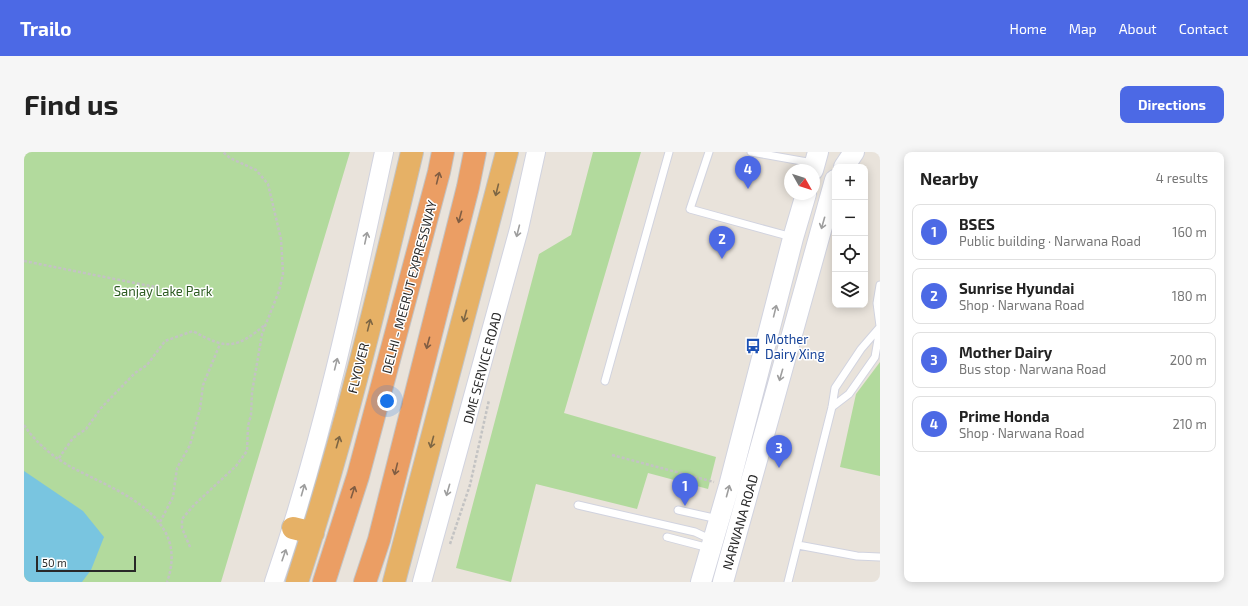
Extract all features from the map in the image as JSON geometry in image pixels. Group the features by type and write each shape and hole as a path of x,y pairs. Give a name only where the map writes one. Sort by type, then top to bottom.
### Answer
{"highway":[{"name":"FLYOVER","path":"297,582 303,531 356,377 412,152"},
{"name":"DELHI - MEERUT EXPRESSWAY","path":"324,582 358,476 439,172 443,152"},
{"path":"365,582 379,540 468,187 475,152"},
{"path":"394,582 507,152"}],"main road":[{"name":"NARWANA ROAD","path":"840,164 844,152"},
{"path":"846,164 854,152"},
{"name":"NARWANA ROAD","path":"723,582 832,193"},
{"name":"NARWANA ROAD","path":"701,582 730,486 793,238 804,200"},
{"path":"712,545 733,546"}],"street":[{"path":"274,582 303,531 320,433 360,264 384,152"},
{"name":"DME SERVICE ROAD","path":"422,582 519,229 536,152"}],"lane":[{"path":"605,381 668,152"},
{"path":"709,152 690,209 793,238"},
{"path":"751,152 813,162"},
{"path":"832,407 849,394 874,357 880,327 877,303 880,285"},
{"path":"788,582 832,407 835,388 861,349 880,327"},
{"path":"578,505 695,532 712,545"},
{"path":"678,510 720,520"},
{"path":"667,537 712,545"},
{"path":"798,545 857,556 880,557"}],"path":[{"path":"190,547 182,528 182,520 194,505 236,466 247,451 252,392 260,346 279,291 283,274 281,239 268,184 256,170 230,158 223,152"},
{"path":"24,261 155,287"},
{"path":"59,458 73,438 86,429 101,408 135,373 147,365 165,341 193,331 213,343 227,346 251,337 267,324"},
{"path":"160,522 173,497 177,468 190,445 200,409 203,385 220,344"},
{"path":"24,425 40,444 70,466 132,499 160,522 168,537 170,554 170,574 167,582"},
{"path":"612,455 730,486"}],"green space":[{"name":"Sanjay Lake Park","path":"24,152 350,152 221,582 24,582"},
{"path":"593,152 641,152 564,413 716,457 708,489 648,473 637,509 536,484 511,582 456,568 539,254 571,235"},
{"path":"880,362 880,476 840,467 856,394"}],"water":[{"path":"24,471 83,511 104,537 91,570 82,582 24,582"}],"place":[{"name":"Prime Honda","path":"748,189"},
{"name":"Sunrise Hyundai","path":"722,259"},
{"name":"Mother Dairy Xing","path":"753,346"},
{"name":"Mother Dairy","path":"779,468"},
{"name":"BSES","path":"685,506"}]}
